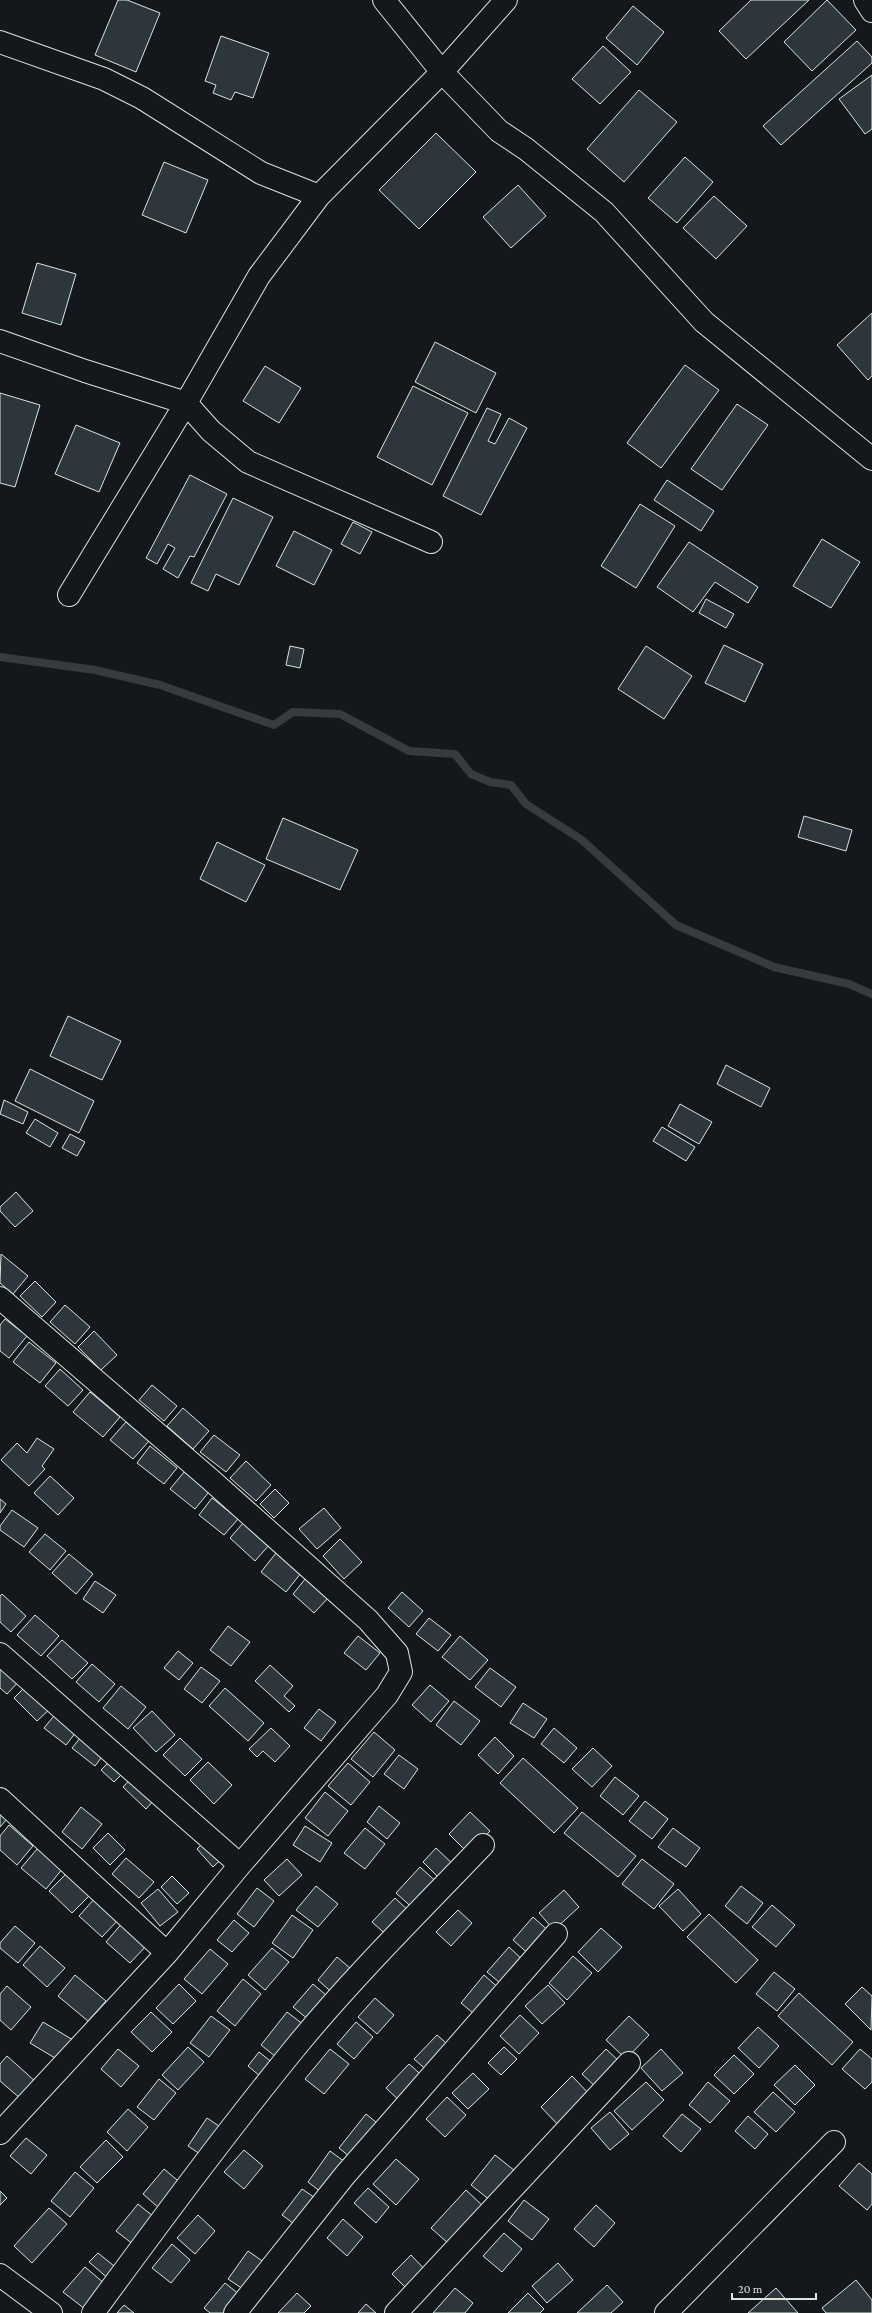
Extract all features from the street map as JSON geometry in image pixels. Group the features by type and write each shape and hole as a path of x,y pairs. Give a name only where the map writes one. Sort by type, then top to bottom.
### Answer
{"street":[{"path":"384,0 442,72 499,131 526,149 604,212 704,322 872,458"},
{"path":"68,595 186,403 259,276 319,196 442,72 506,0"},
{"path":"865,0 872,11"},
{"path":"0,42 104,80 142,98 260,173 319,196"},
{"path":"0,341 186,403 211,431 248,462 431,542"},
{"path":"0,1298 211,1480 351,1604 368,1620 397,1653 401,1672 387,1695 240,1865 167,1953 0,2133"},
{"path":"0,1654 240,1865"},
{"path":"0,1799 167,1953"},
{"path":"93,2313 188,2184 300,2042 365,1968 483,1845"},
{"path":"235,2313 345,2175 556,1934"},
{"path":"396,2313 629,2063"},
{"path":"666,2313 834,2142"},
{"path":"0,2275 51,2313"}],"building":[{"path":"118,0 127,0 160,13 136,72 95,55"},
{"path":"751,0 809,0 746,59 719,31"},
{"path":"827,0 856,30 812,71 784,42"},
{"path":"633,6 664,32 637,65 606,38"},
{"path":"221,36 269,53 253,98 235,92 231,100 213,93 216,85 205,81"},
{"path":"857,41 872,57 872,63 781,145 763,126"},
{"path":"603,46 631,72 600,104 572,79"},
{"path":"872,75 872,129 865,134 839,99"},
{"path":"639,90 677,122 624,182 587,149"},
{"path":"436,133 476,172 419,229 379,190"},
{"path":"685,157 713,182 677,223 648,198"},
{"path":"164,162 208,180 186,233 142,215"},
{"path":"518,185 546,216 511,248 483,217"},
{"path":"714,196 747,226 716,259 683,228"},
{"path":"37,263 76,274 61,325 22,313"},
{"path":"872,313 872,376 868,380 837,345"},
{"path":"435,342 496,373 476,413 415,382"},
{"path":"685,365 719,390 661,468 627,443"},
{"path":"265,366 301,388 279,423 243,401"},
{"path":"413,386 468,413 432,485 377,457"},
{"path":"0,393 40,405 15,487 0,483"},
{"path":"737,404 768,425 722,490 691,469"},
{"path":"487,408 501,414 488,441 495,444 509,418 527,428 481,515 443,496"},
{"path":"76,425 120,443 99,492 55,474"},
{"path":"190,475 227,494 194,557 190,556 178,578 163,569 175,548 168,544 157,564 146,558"},
{"path":"667,480 714,511 701,531 654,500"},
{"path":"233,498 273,517 239,585 216,574 208,591 191,583"},
{"path":"640,504 675,526 636,588 601,566"},
{"path":"353,522 372,532 360,554 341,544"},
{"path":"294,531 332,550 314,585 276,566"},
{"path":"822,539 860,562 831,608 793,586"},
{"path":"689,542 758,587 748,603 715,582 693,612 657,587"},
{"path":"706,599 734,614 726,628 699,613"},
{"path":"724,645 763,664 745,702 705,683"},
{"path":"290,646 304,649 300,668 286,665"},
{"path":"646,646 692,676 664,719 618,689"},
{"path":"804,816 852,830 846,851 798,837"},
{"path":"283,818 358,850 340,890 266,859"},
{"path":"217,842 265,865 246,902 200,879"},
{"path":"68,1016 121,1041 102,1080 50,1056"},
{"path":"726,1065 770,1088 761,1107 717,1084"},
{"path":"30,1069 94,1101 79,1133 15,1101"},
{"path":"4,1100 28,1112 23,1124 0,1114"},
{"path":"680,1104 712,1122 699,1144 668,1126"},
{"path":"35,1119 58,1133 50,1147 26,1133"},
{"path":"662,1127 695,1147 686,1161 653,1141"},
{"path":"70,1134 85,1142 77,1156 62,1148"},
{"path":"16,1192 33,1211 15,1227 0,1211 0,1207"},
{"path":"1,1254 28,1276 13,1294 0,1283"},
{"path":"35,1281 56,1302 42,1317 20,1296"},
{"path":"65,1305 90,1327 75,1344 50,1322"},
{"path":"5,1319 27,1336 9,1358 0,1351 0,1325"},
{"path":"94,1331 117,1355 101,1370 78,1347"},
{"path":"29,1342 56,1363 40,1383 13,1362"},
{"path":"60,1369 83,1390 68,1406 45,1386"},
{"path":"152,1385 177,1406 164,1421 139,1400"},
{"path":"90,1392 120,1417 103,1437 73,1412"},
{"path":"183,1408 209,1431 193,1449 167,1426"},
{"path":"126,1422 149,1441 133,1459 110,1440"},
{"path":"214,1435 240,1455 226,1472 200,1452"},
{"path":"37,1438 54,1449 42,1466 45,1469 29,1486 1,1460 17,1443 27,1453"},
{"path":"150,1446 177,1468 164,1484 137,1463"},
{"path":"246,1461 271,1485 256,1501 230,1478"},
{"path":"185,1471 209,1492 195,1509 170,1489"},
{"path":"50,1476 74,1498 58,1515 34,1493"},
{"path":"275,1489 289,1503 274,1518 260,1504"},
{"path":"212,1498 238,1519 224,1535 199,1515"},
{"path":"0,1499 6,1504 0,1513"},
{"path":"324,1508 341,1528 317,1549 299,1529"},
{"path":"12,1510 38,1528 24,1547 0,1530 0,1526"},
{"path":"244,1522 270,1544 255,1561 230,1538"},
{"path":"45,1534 66,1551 50,1570 29,1552"},
{"path":"340,1539 362,1562 344,1579 323,1556"},
{"path":"276,1553 301,1573 286,1592 261,1572"},
{"path":"69,1554 93,1574 76,1594 52,1573"},
{"path":"306,1578 329,1597 314,1613 293,1594"},
{"path":"95,1581 116,1595 103,1613 83,1599"},
{"path":"402,1592 423,1611 409,1627 388,1608"},
{"path":"2,1594 26,1616 11,1632 0,1622 0,1596"},
{"path":"35,1615 59,1636 41,1656 17,1635"},
{"path":"429,1618 451,1635 438,1651 416,1634"},
{"path":"228,1626 250,1642 231,1666 210,1650"},
{"path":"358,1636 380,1653 366,1670 344,1653"},
{"path":"460,1636 488,1660 470,1680 442,1657"},
{"path":"62,1640 88,1663 72,1679 47,1656"},
{"path":"178,1651 193,1663 179,1680 164,1668"},
{"path":"0,1657 22,1678 7,1694 0,1688"},
{"path":"92,1664 115,1684 99,1702 76,1682"},
{"path":"270,1665 293,1686 284,1696 295,1706 289,1712 255,1681"},
{"path":"201,1667 220,1681 202,1703 184,1689"},
{"path":"490,1668 516,1687 501,1707 475,1687"},
{"path":"29,1683 53,1706 37,1721 14,1698"},
{"path":"430,1685 449,1701 431,1722 412,1705"},
{"path":"121,1686 146,1707 128,1729 103,1708"},
{"path":"225,1688 264,1723 248,1741 209,1706"},
{"path":"454,1701 480,1721 461,1745 436,1725"},
{"path":"523,1703 547,1719 534,1738 510,1723"},
{"path":"319,1709 336,1722 321,1741 304,1728"},
{"path":"58,1711 80,1727 66,1745 44,1728"},
{"path":"152,1711 175,1735 156,1752 133,1728"},
{"path":"271,1728 290,1746 275,1762 263,1751 257,1757 249,1749"},
{"path":"554,1728 577,1748 564,1763 541,1744"},
{"path":"85,1732 107,1750 95,1766 72,1748"},
{"path":"374,1732 395,1750 373,1777 351,1759"},
{"path":"495,1737 514,1756 498,1774 478,1755"},
{"path":"180,1738 202,1759 185,1776 163,1755"},
{"path":"593,1748 612,1766 592,1787 572,1769"},
{"path":"120,1751 132,1764 114,1782 101,1770"},
{"path":"399,1755 418,1769 404,1789 384,1774"},
{"path":"523,1758 578,1808 554,1833 500,1783"},
{"path":"208,1762 232,1785 214,1804 190,1780"},
{"path":"348,1763 370,1782 351,1805 328,1786"},
{"path":"138,1771 161,1792 146,1809 123,1787"},
{"path":"615,1777 639,1796 623,1815 600,1796"},
{"path":"325,1792 348,1811 328,1836 305,1818"},
{"path":"645,1801 668,1819 652,1839 629,1821"},
{"path":"379,1806 400,1823 387,1839 367,1822"},
{"path":"81,1807 102,1824 82,1849 62,1832"},
{"path":"470,1812 490,1831 469,1854 449,1834"},
{"path":"582,1812 636,1856 618,1877 564,1833"},
{"path":"0,1813 7,1819 0,1827"},
{"path":"9,1825 33,1846 17,1865 0,1850 0,1836"},
{"path":"305,1826 332,1843 320,1862 293,1845"},
{"path":"365,1828 385,1844 365,1869 344,1853"},
{"path":"673,1828 700,1848 686,1867 658,1847"},
{"path":"214,1832 231,1850 213,1867 197,1849"},
{"path":"108,1833 125,1850 110,1865 93,1848"},
{"path":"38,1848 63,1868 46,1889 21,1868"},
{"path":"436,1848 457,1868 443,1882 423,1862"},
{"path":"126,1858 154,1882 139,1898 112,1874"},
{"path":"287,1859 302,1875 279,1896 264,1880"},
{"path":"642,1859 674,1884 654,1909 622,1884"},
{"path":"420,1867 440,1885 416,1911 396,1893"},
{"path":"69,1871 92,1893 72,1913 49,1891"},
{"path":"172,1876 189,1893 177,1904 161,1887"},
{"path":"316,1886 338,1904 318,1927 296,1910"},
{"path":"741,1886 763,1903 747,1924 725,1906"},
{"path":"257,1888 274,1901 254,1927 237,1914"},
{"path":"158,1889 178,1912 160,1926 141,1903"},
{"path":"678,1889 701,1914 683,1931 659,1906"},
{"path":"564,1890 579,1907 554,1930 539,1913"},
{"path":"95,1898 119,1919 102,1937 79,1916"},
{"path":"395,1898 412,1914 390,1938 372,1922"},
{"path":"772,1905 795,1925 776,1947 752,1927"},
{"path":"458,1910 472,1923 451,1946 436,1932"},
{"path":"709,1914 758,1960 736,1983 687,1937"},
{"path":"292,1915 313,1930 293,1958 272,1943"},
{"path":"533,1917 552,1934 532,1957 513,1940"},
{"path":"234,1920 249,1933 232,1952 217,1940"},
{"path":"124,1921 149,1943 130,1963 106,1942"},
{"path":"15,1926 35,1943 18,1963 0,1948 0,1943"},
{"path":"601,1928 622,1947 598,1972 578,1952"},
{"path":"40,1946 65,1968 47,1987 23,1965"},
{"path":"509,1947 526,1963 505,1987 487,1972"},
{"path":"272,1948 289,1962 265,1990 248,1975"},
{"path":"210,1949 228,1964 202,1994 184,1979"},
{"path":"573,1956 592,1973 567,2000 549,1983"},
{"path":"337,1957 357,1974 337,1997 318,1980"},
{"path":"774,1972 795,1989 777,2011 756,1994"},
{"path":"75,1975 106,2001 88,2021 58,1996"},
{"path":"484,1975 502,1991 479,2018 461,2003"},
{"path":"243,1979 261,1994 235,2026 217,2011"},
{"path":"179,1984 196,2001 173,2024 156,2008"},
{"path":"313,1984 333,2001 314,2024 293,2007"},
{"path":"548,1985 565,2003 542,2024 525,2006"},
{"path":"7,1986 31,2007 11,2030 0,2020 0,1994"},
{"path":"862,1987 872,1996 871,2030 845,2004"},
{"path":"799,1993 853,2042 832,2065 778,2016"},
{"path":"375,1998 394,2015 377,2034 358,2017"},
{"path":"151,2012 172,2032 152,2052 131,2032"},
{"path":"287,2012 308,2028 281,2061 261,2045"},
{"path":"520,2015 539,2033 519,2054 500,2036"},
{"path":"211,2016 230,2030 209,2057 190,2043"},
{"path":"629,2016 649,2035 626,2059 606,2040"},
{"path":"43,2022 73,2040 60,2061 30,2043"},
{"path":"356,2022 373,2037 354,2059 337,2044"},
{"path":"758,2027 779,2046 759,2068 738,2048"},
{"path":"437,2035 453,2049 430,2073 414,2059"},
{"path":"188,2047 204,2062 178,2090 162,2075"},
{"path":"504,2047 517,2059 501,2075 488,2063"},
{"path":"118,2049 139,2066 121,2087 101,2069"},
{"path":"330,2049 349,2064 324,2094 305,2079"},
{"path":"606,2049 622,2064 598,2089 582,2074"},
{"path":"661,2049 683,2073 662,2091 641,2068"},
{"path":"860,2049 872,2059 872,2082 865,2089 842,2069"},
{"path":"259,2052 279,2068 267,2082 248,2066"},
{"path":"734,2055 754,2074 734,2094 714,2075"},
{"path":"7,2056 36,2082 21,2099 0,2081 0,2064"},
{"path":"409,2064 426,2079 403,2104 386,2088"},
{"path":"795,2065 815,2085 795,2105 774,2085"},
{"path":"473,2073 489,2089 468,2109 452,2093"},
{"path":"572,2076 592,2097 561,2128 541,2107"},
{"path":"159,2079 176,2093 154,2120 137,2107"},
{"path":"646,2082 664,2100 632,2130 614,2111"},
{"path":"708,2082 730,2101 710,2123 689,2105"},
{"path":"773,2092 795,2112 776,2132 754,2112"},
{"path":"447,2097 466,2115 445,2137 426,2119"},
{"path":"128,2109 148,2127 127,2151 107,2132"},
{"path":"610,2112 629,2134 610,2150 591,2128"},
{"path":"366,2114 382,2127 355,2161 339,2148"},
{"path":"682,2114 701,2129 681,2152 663,2136"},
{"path":"748,2116 768,2134 755,2149 735,2131"},
{"path":"207,2118 231,2134 212,2162 188,2146"},
{"path":"26,2138 47,2155 31,2174 10,2156"},
{"path":"106,2140 123,2157 97,2183 80,2167"},
{"path":"244,2150 263,2166 244,2189 224,2172"},
{"path":"330,2151 349,2165 326,2196 308,2182"},
{"path":"495,2155 515,2171 491,2201 471,2185"},
{"path":"396,2159 419,2179 396,2205 373,2184"},
{"path":"859,2163 872,2174 872,2204 867,2210 839,2186"},
{"path":"164,2169 189,2190 167,2215 143,2194"},
{"path":"75,2172 94,2188 70,2217 51,2201"},
{"path":"368,2188 389,2207 376,2223 354,2203"},
{"path":"302,2189 321,2202 301,2229 282,2215"},
{"path":"466,2190 484,2207 449,2244 431,2228"},
{"path":"0,2191 7,2198 0,2205"},
{"path":"524,2200 549,2219 532,2240 508,2221"},
{"path":"138,2204 159,2221 138,2248 116,2231"},
{"path":"596,2205 615,2223 594,2247 574,2229"},
{"path":"49,2208 67,2224 32,2263 14,2246"},
{"path":"198,2215 215,2231 195,2254 177,2238"},
{"path":"343,2219 363,2237 347,2256 327,2238"},
{"path":"504,2233 522,2249 502,2272 483,2256"},
{"path":"172,2244 190,2260 171,2283 152,2268"},
{"path":"248,2251 268,2265 249,2293 228,2279"},
{"path":"98,2253 119,2270 110,2280 89,2262"},
{"path":"411,2255 429,2274 410,2292 392,2274"},
{"path":"558,2263 573,2280 547,2303 532,2286"},
{"path":"85,2267 105,2284 85,2309 63,2292"},
{"path":"856,2280 872,2300 872,2313 826,2313 822,2308"},
{"path":"225,2283 245,2299 233,2313 210,2313 204,2308"},
{"path":"607,2285 623,2302 611,2313 577,2313"},
{"path":"455,2288 473,2303 465,2313 433,2313"},
{"path":"776,2288 798,2313 748,2313"},
{"path":"297,2293 311,2306 304,2313 278,2313"},
{"path":"528,2293 544,2309 540,2313 508,2313"},
{"path":"366,2304 376,2313 358,2313"},
{"path":"124,2305 134,2313 117,2313"}],"waterway":[{"path":"0,657 95,670 160,685 274,725 293,712 340,714 409,751 455,754 471,774 490,782 511,785 526,804 582,840 676,925 774,967 849,984 872,994"}]}
